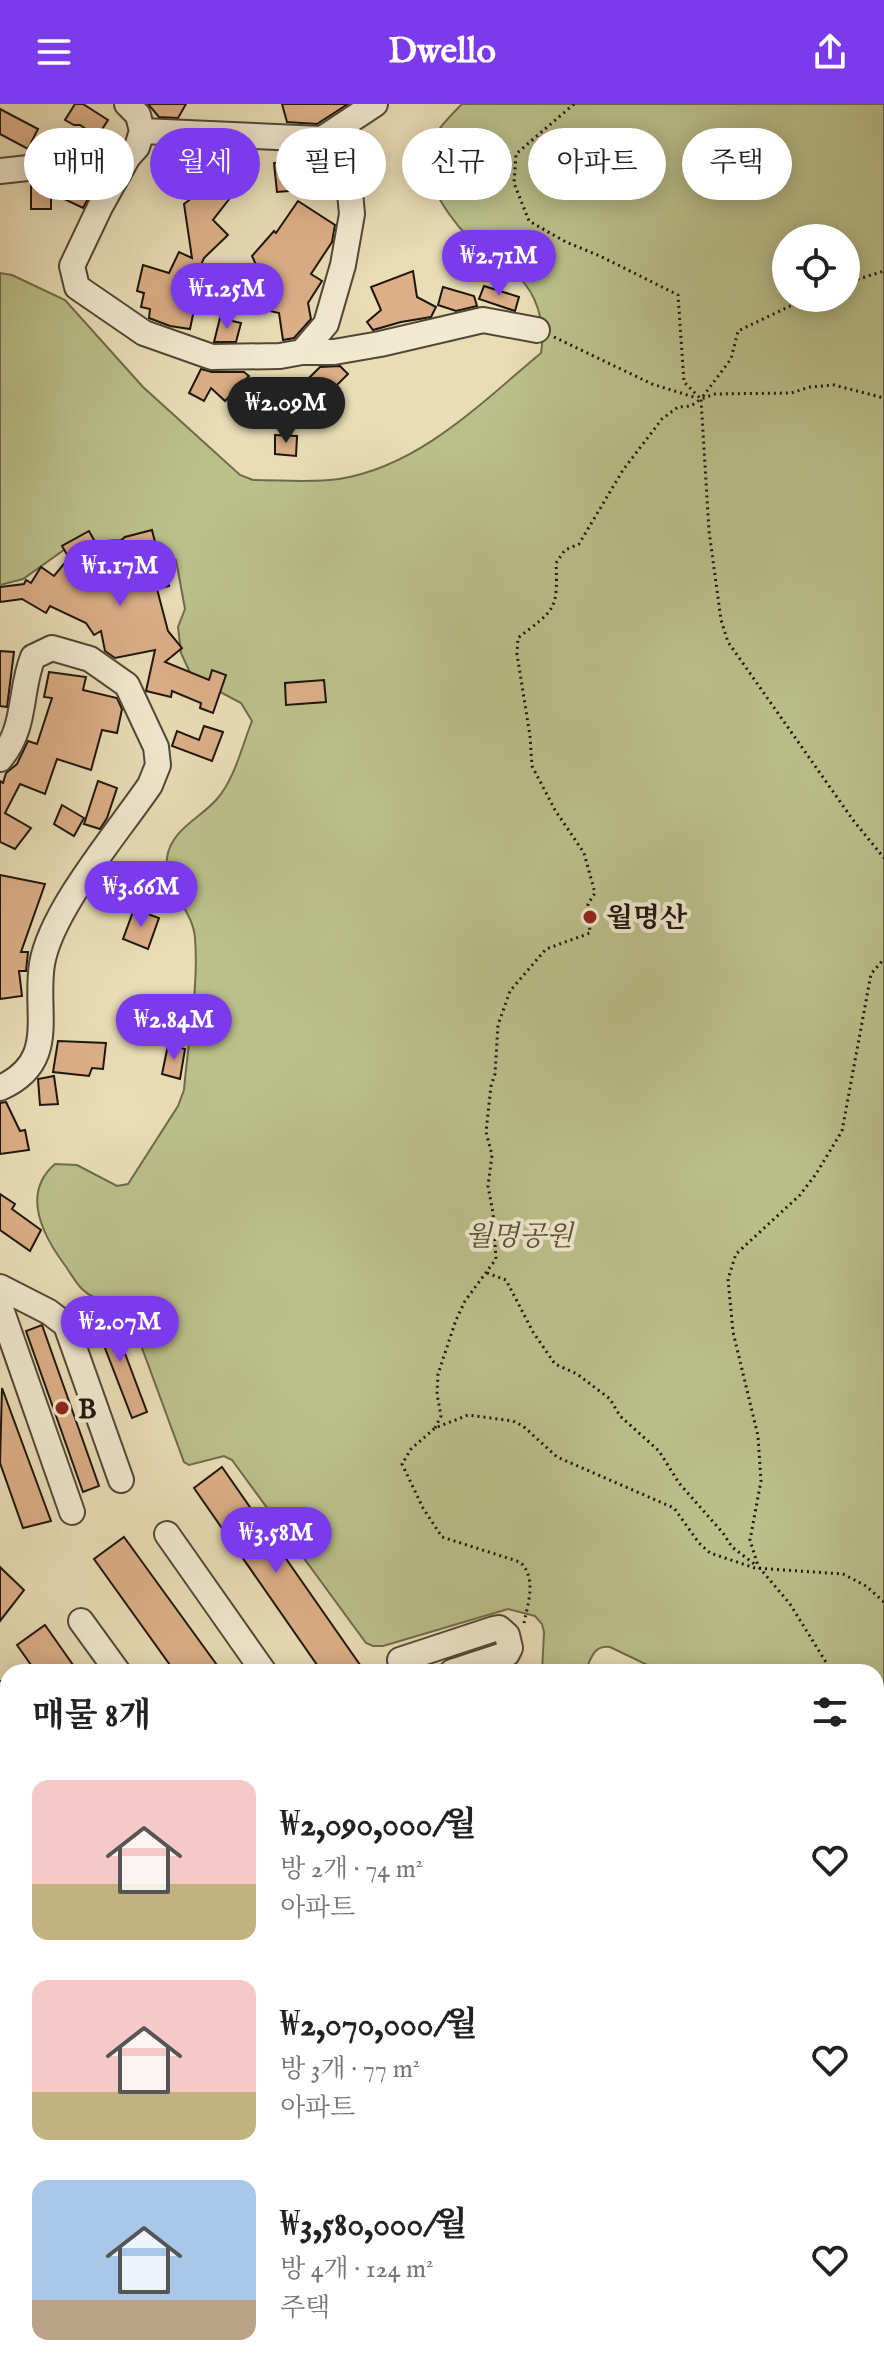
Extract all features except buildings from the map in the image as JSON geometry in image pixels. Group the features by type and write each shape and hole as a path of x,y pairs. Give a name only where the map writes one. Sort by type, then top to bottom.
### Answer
{"street":[{"path":"127,104 138,115 142,131 134,150"},
{"path":"339,128 375,104"},
{"path":"142,131 276,137"},
{"path":"0,171 24,168"},
{"path":"104,200 72,266 77,287 144,333 212,357 334,352 483,320 537,330"},
{"path":"302,352 326,324 343,265 352,214 351,200"},
{"path":"0,759 14,736 23,710 28,668 33,657 52,648 90,659 127,685 150,729 158,765 150,785 78,888 51,934 42,964 39,1048 28,1070 17,1080 0,1088"},
{"path":"0,1287 49,1312 66,1325 121,1480"},
{"path":"0,1306 72,1512"},
{"path":"167,1534 258,1664"},
{"path":"81,1621 112,1664"},
{"path":"400,1660 499,1628 509,1641 507,1654 476,1664"},
{"path":"448,1644 452,1664"}],"path":[{"path":"574,104 516,154 514,183 529,221 678,295 684,382 701,399"},
{"path":"860,279 884,271"},
{"path":"778,312 738,331 731,359 701,399 714,586 728,642 853,820 884,858"},
{"path":"537,330 652,384 701,399"},
{"path":"435,1428 441,1416 437,1394 438,1374 456,1320 465,1301 496,1259 488,1186 492,1155 486,1132 495,1074 498,1025 510,991 546,949 566,939 590,933 588,904 595,893 584,853 555,810 532,766 517,654 518,638 543,620 557,598 556,563 565,550 579,544 623,470 662,419 678,407 691,406 715,394 791,393 810,387 834,385 884,398"},
{"path":"761,1569 750,1540 761,1481 758,1436 733,1332 728,1279 736,1254 800,1195 842,1131 871,974 884,959"},
{"path":"487,1273 506,1280 533,1332 555,1364 577,1374 610,1399 620,1416 659,1451 679,1483 732,1547 761,1569 790,1604 827,1664"},
{"path":"523,1625 530,1589 527,1569 520,1562 442,1537 423,1508 402,1464 411,1449 435,1428 468,1415 513,1421 523,1426 557,1457 674,1508 710,1553 761,1569 843,1574 866,1586 884,1602"}],"green space":[{"name":"월명공원","path":"462,104 884,104 884,1664 645,1664 604,1647 593,1654 589,1664 542,1664 542,1624 535,1616 508,1609 383,1646 366,1643 232,1460 224,1456 189,1465 184,1462 128,1310 93,1297 82,1289 56,1252 38,1214 39,1188 55,1164 77,1165 117,1186 128,1184 178,1106 184,1090 196,957 193,928 170,879 167,858 169,848 180,832 211,806 223,791 252,721 241,703 192,677 181,653 178,627 185,609 176,560 146,541 114,540 71,545 23,579 0,585 0,273 12,275 65,300 143,387 240,475 253,480 339,479 368,472 423,447 541,353 540,317 530,291 513,273 469,239 441,202 512,200 512,128 441,128"}],"place":[{"name":"월명산","path":"590,917"},
{"name":"B","path":"62,1408"}]}
